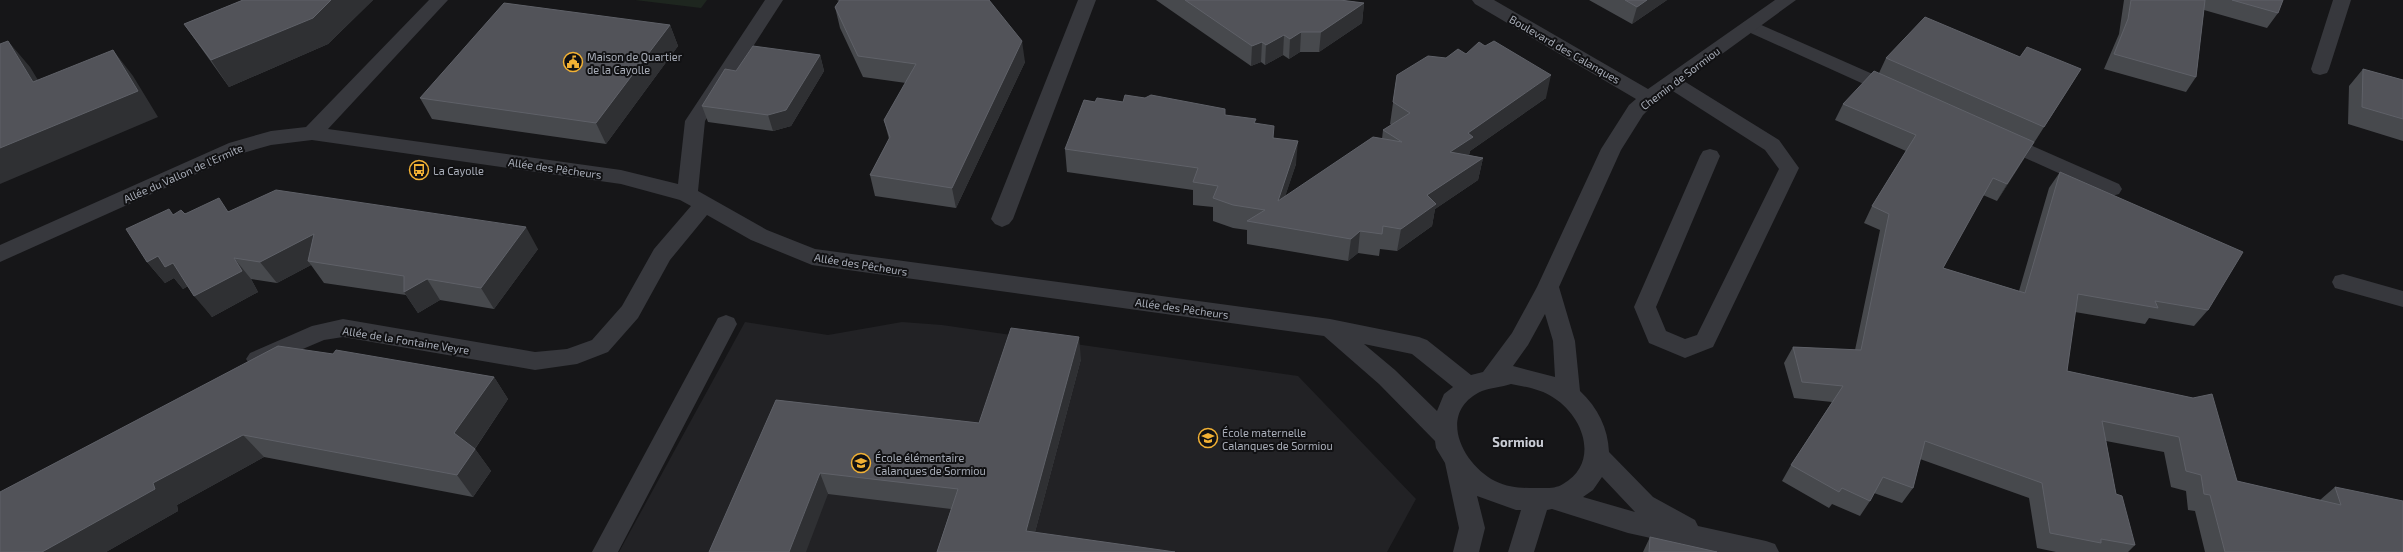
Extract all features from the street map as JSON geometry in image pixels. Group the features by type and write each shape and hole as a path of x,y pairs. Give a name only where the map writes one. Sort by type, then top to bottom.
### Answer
{"street":[{"path":"312,133 438,0"},
{"path":"695,199 695,121 774,0"},
{"path":"1002,219 1087,0"},
{"name":"Boulevard des Calanques","path":"1481,0 1649,98"},
{"name":"Chemin de Sormiou","path":"1492,377 1520,339 1548,287 1611,149 1636,110 1649,98 1787,0"},
{"path":"2320,69 2342,0"},
{"path":"1750,26 1908,97"},
{"path":"1672,82 1772,145 1789,168 1705,341 1685,349 1657,337 1645,307 1710,156"},
{"path":"1981,130 2112,189"},
{"name":"Allée des Pêcheurs","path":"312,133 621,177 695,199 759,235 812,257 1330,328 1419,346 1468,386"},
{"name":"Allée du Vallon de l’Ermite","path":"0,254 236,148 271,138 312,133"},
{"name":"Allée de la Fontaine Veyre","path":"236,371 284,347 320,332 343,328 535,361 569,358 600,346 630,312 695,199"},
{"path":"2343,282 2403,298"},
{"path":"1548,287 1564,340 1568,395"},
{"path":"605,552 726,324"},
{"path":"1330,328 1387,377 1445,435"},
{"path":"1521,552 1545,500 1575,490 1590,476 1598,457 1598,440 1593,424 1582,408 1568,395 1551,384 1531,378 1511,375 1492,377 1468,386 1454,399 1445,416 1445,435 1448,450 1456,464 1472,480 1492,492 1514,500 1545,500 1628,522 1766,552"},
{"path":"1598,457 1644,505 1706,539"},
{"path":"1456,464 1472,528 1466,552"}],"shaded area":[{"path":"635,0 707,0 701,8"},
{"path":"745,322 828,335 902,322 942,325 1298,376 1416,499 1387,552 619,552"}],"building":[{"path":"243,0 331,0 313,18 211,60 184,24"},
{"path":"840,0 989,0 1022,41 952,188 870,175 890,137 884,120 916,64 858,56 835,7"},
{"path":"1185,0 1340,0 1364,3 1321,32 1301,32 1290,39 1284,35 1266,45 1262,42 1252,46"},
{"path":"1625,0 1647,0 1637,7"},
{"path":"2131,0 2205,0 2196,77 2114,54 2128,19"},
{"path":"2232,0 2283,0 2278,13"},
{"name":"Maison de Quartier de la Cayolle","path":"504,3 670,25 596,123 420,98"},
{"path":"1925,17 2020,57 2027,47 2081,69 2044,127 1886,58"},
{"path":"8,41 33,82 113,50 138,91 0,148 0,44"},
{"path":"1494,41 1551,75 1468,133 1473,137 1450,152 1483,158 1427,195 1436,204 1401,229 1383,226 1382,234 1360,231 1351,239 1247,221 1265,210 1233,205 1213,198 1218,186 1193,182 1198,168 1065,149 1084,100 1095,102 1097,98 1123,102 1125,95 1145,98 1151,95 1225,109 1225,115 1256,119 1254,123 1274,126 1273,138 1298,141 1278,201 1373,137 1402,142 1383,130 1410,113 1393,102 1397,75 1428,56 1446,58 1458,49 1466,54 1479,42 1485,46"},
{"path":"753,46 820,55 786,110 768,115 702,106 725,69 736,71"},
{"path":"2363,69 2403,80 2403,119 2362,107"},
{"path":"1874,71 2034,142 2007,184 1993,178 1943,268 2025,293 2060,172 2243,252 2208,310 2155,301 2158,308 2078,294 2067,371 2193,398 2212,394 2237,481 2341,505 2335,487 2403,501 2403,552 2225,552 2210,495 2204,494 2201,475 2186,471 2179,437 2102,421 2116,494 2122,496 2135,545 2101,539 2101,543 2050,533 2042,483 1925,441 1913,488 1883,477 1870,501 1842,488 1839,492 1791,465 1843,386 1802,382 1793,347 1861,350 1889,214 1872,206 1916,135 1843,104"},
{"path":"276,190 526,227 481,288 427,279 404,292 404,276 308,261 314,234 260,262 234,258 242,271 194,296 173,263 165,267 158,256 147,262 126,229 169,209 173,215 181,210 185,214 219,198 228,212"},
{"path":"1011,328 1079,337 1026,531 1175,552 937,552 958,489 820,473 789,552 709,552 776,400 979,423"},
{"path":"278,346 333,354 336,350 494,377 454,433 475,449 457,475 243,435 153,483 155,489 42,552 0,552 0,492"},
{"path":"1650,537 1717,552 1649,552"}],"place":[{"name":"Maison de Quartier de la Cayolle","path":"573,62"},
{"name":"La Cayolle","path":"419,170"},
{"name":"École maternelle Calanques de Sormiou","path":"1208,438"},
{"name":"École élémentaire Calanques de Sormiou","path":"861,463"}],"district":[{"name":"Sormiou","path":"1518,442"}]}
